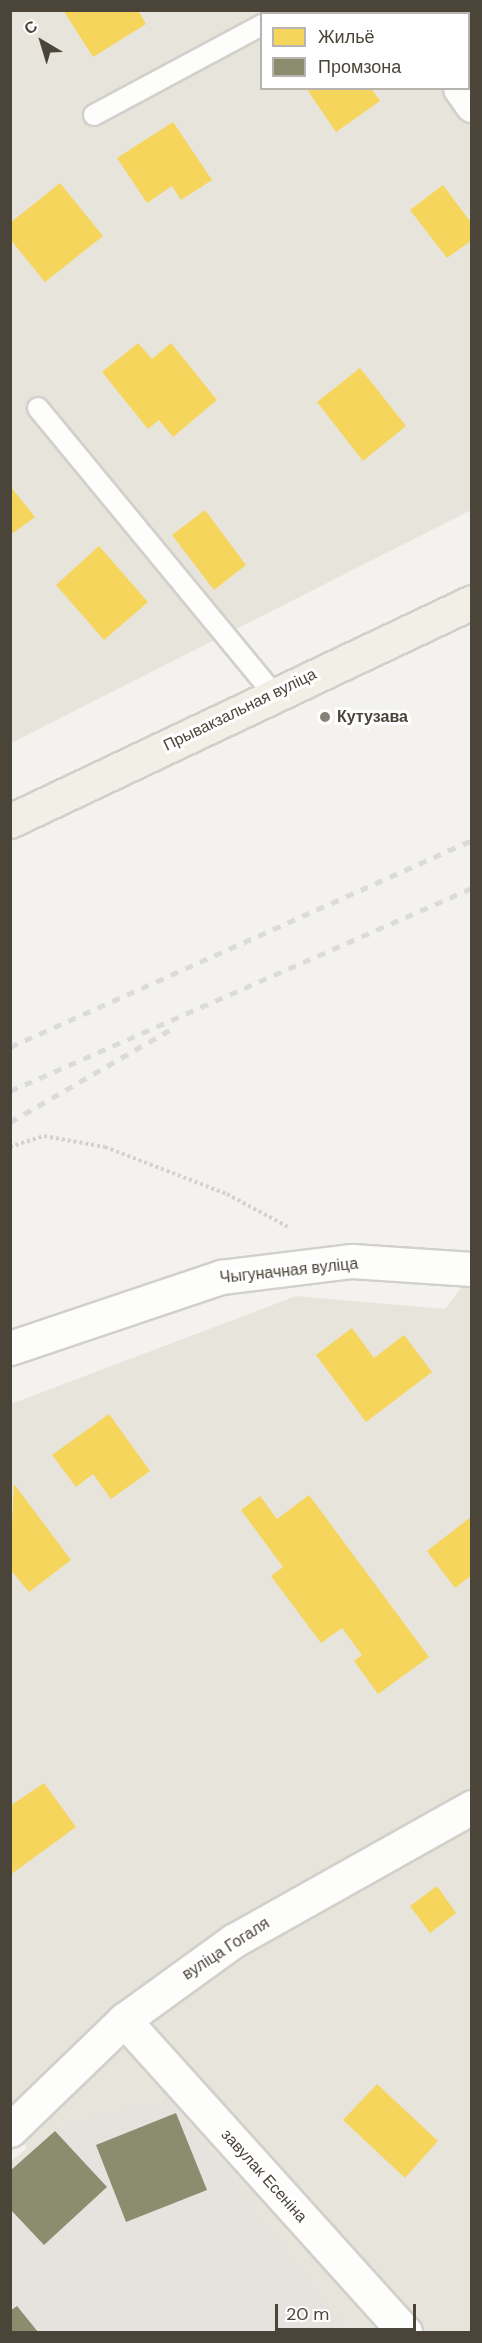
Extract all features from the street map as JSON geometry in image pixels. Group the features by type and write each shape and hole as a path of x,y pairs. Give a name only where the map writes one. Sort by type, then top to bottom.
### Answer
{"main road":[{"name":"Прывакзальная вуліца","path":"10,821 471,602"}],"street":[{"path":"461,90 471,105"},
{"name":"Чыгуначная вуліца","path":"10,1348 221,1277 352,1261 471,1269"},
{"name":"вуліца Гогаля","path":"10,2130 124,2020 233,1941 471,1807"},
{"name":"завулак Есеніна","path":"124,2020 405,2332"}],"lane":[{"path":"94,115 260,26"},
{"path":"38,408 274,694"}],"path":[{"path":"10,1147 44,1136 105,1147 227,1194 352,1261"}],"shaded area":[{"path":"11,11 471,11 471,510 11,743"},
{"path":"471,1275 471,2332 11,2332 10,2162 27,2148 10,2127 11,1404 296,1296 445,1309"},
{"path":"169,2100 350,2332 11,2332 11,2174 64,2124"}],"building: Жильё":[{"path":"63,10 138,10 146,24 93,57"},
{"path":"307,90 372,90 380,101 336,132"},
{"path":"173,122 212,180 181,200 172,186 147,203 117,158"},
{"path":"60,183 103,236 45,282 10,239 10,223"},
{"path":"443,185 472,224 472,240 447,258 410,210"},
{"path":"138,343 152,359 171,343 217,400 173,437 159,420 148,429 102,372"},
{"path":"360,368 406,426 363,461 317,402"},
{"path":"10,486 35,517 10,535"},
{"path":"205,510 246,565 214,590 172,535"},
{"path":"99,546 148,602 104,640 56,585"},
{"path":"352,1328 374,1358 404,1335 432,1372 366,1422 316,1355"},
{"path":"109,1414 150,1471 111,1499 93,1474 76,1487 52,1455"},
{"path":"14,1484 71,1560 29,1592 10,1569"},
{"path":"309,1495 429,1657 378,1694 354,1661 362,1655 342,1628 321,1643 271,1576 283,1567 241,1510 260,1496 277,1519"},
{"path":"472,1516 472,1575 455,1588 427,1551"},
{"path":"44,1783 76,1827 10,1875 10,1806"},
{"path":"437,1886 456,1913 430,1933 410,1906"},
{"path":"377,2084 438,2141 405,2178 343,2120"}],"building: Промзона":[{"path":"176,2113 207,2190 126,2222 96,2145"},
{"path":"55,2131 107,2187 44,2245 10,2209 10,2171"},
{"path":"17,2306 38,2332 10,2332 10,2311"}],"railway":[{"path":"10,1047 472,840"},
{"path":"10,1091 472,888"},
{"path":"10,1122 176,1026"}],"place":[{"name":"Кутузава","path":"325,717"}]}
